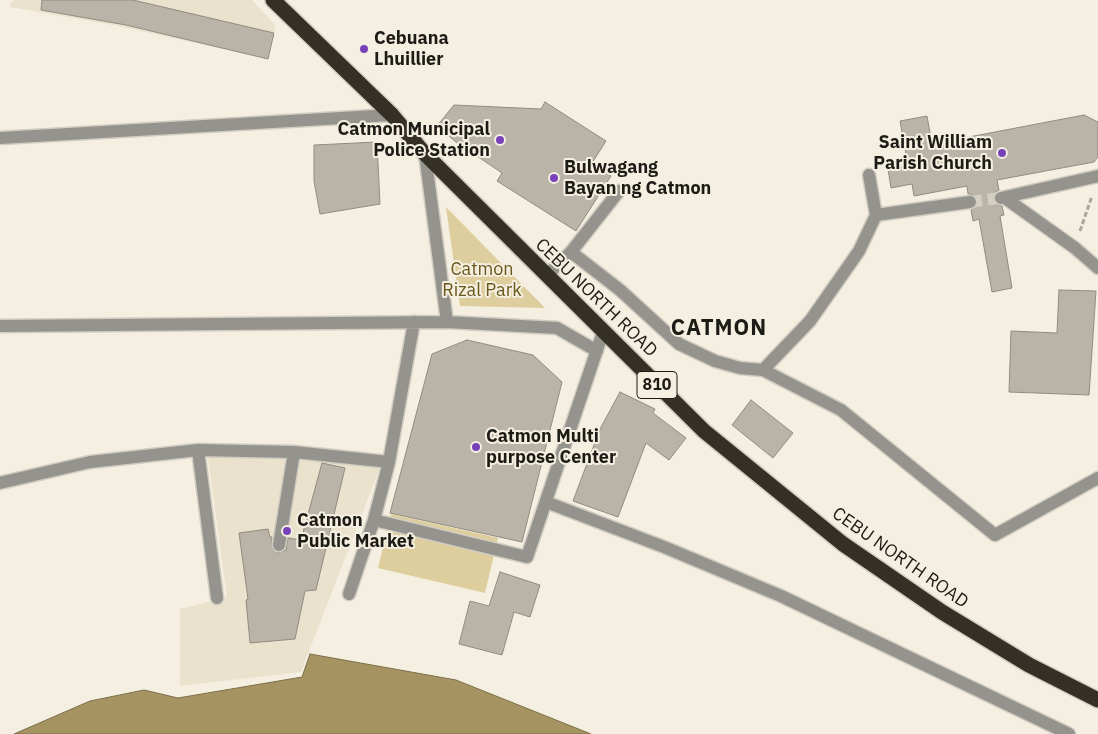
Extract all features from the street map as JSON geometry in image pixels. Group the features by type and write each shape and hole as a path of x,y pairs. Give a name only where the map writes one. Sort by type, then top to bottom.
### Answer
{"highway":[{"name":"CEBU NORTH ROAD","path":"274,0 392,114 425,154 704,431 843,544 942,612 1013,655 1098,700"}],"street":[{"path":"0,138 392,114"},
{"path":"425,154 448,322"},
{"path":"763,370 810,321 859,251 876,215 869,175"},
{"path":"1098,176 1003,198 1075,248 1098,268"},
{"path":"546,276 570,252 619,191"},
{"path":"876,215 970,202"},
{"path":"570,252 620,290 679,344 716,361 740,368 763,370 841,410 995,535 1098,478"},
{"path":"348,594 374,520 389,462 414,322"},
{"path":"0,326 448,322 557,328 597,351"},
{"path":"374,520 527,557 603,332"},
{"path":"0,483 90,462 198,450 294,452 389,462"},
{"path":"198,450 217,598"},
{"path":"279,545 294,452"},
{"path":"546,502 664,547 781,596 1069,734"}],"path":[{"path":"1075,248 1092,194"}],"shaded area":[{"path":"13,0 252,0 275,25 268,59 118,26 10,7"},
{"name":"Catmon Public Market","path":"240,455 278,455 381,465 301,672 180,686 180,609 227,597 208,458"},
{"path":"310,654 456,680 591,734 14,734 90,701 144,690 178,698 302,677"}],"green space":[{"name":"Catmon Rizal Park","path":"446,207 545,308 460,306"},
{"path":"391,514 498,538 485,593 378,568"}],"building":[{"path":"42,0 133,0 274,33 268,59 126,25 41,10"},
{"path":"545,102 606,141 592,163 611,176 576,231 497,181 502,173 471,152 470,154 437,126 454,105 541,109"},
{"name":"Saint William Parish Church","path":"1084,115 1098,122 1098,157 1094,162 997,180 999,190 995,192 993,199 995,204 1002,206 1004,215 1000,216 1012,288 992,292 979,219 973,221 971,210 977,205 978,200 973,195 968,194 967,186 914,196 912,184 891,188 888,169 908,165 900,121 927,116 932,144"},
{"path":"377,142 380,204 320,214 314,181 314,145"},
{"path":"1059,290 1096,291 1089,395 1009,392 1011,331 1057,333"},
{"name":"Catmon Multi purpose Center","path":"467,340 533,355 562,382 522,542 390,513 432,354"},
{"path":"620,392 655,409 653,413 686,438 669,460 646,443 618,517 573,501 600,429"},
{"path":"751,400 793,433 773,458 732,425"},
{"path":"322,463 345,468 316,590 305,591 295,639 250,643 246,600 248,599 239,533 268,529 270,537 272,537 272,548 278,553 286,550 288,538 301,540"},
{"path":"500,572 540,585 530,617 514,612 502,655 459,644 470,601 489,606"}],"tunnel":[{"path":"970,202 1000,198"}],"place":[{"name":"Cebuana Lhuillier","path":"364,49"},
{"name":"Catmon Municipal Police Station","path":"500,140"},
{"name":"Saint William Parish Church","path":"1002,153"},
{"name":"Bulwagang Bayan ng Catmon","path":"554,178"},
{"name":"Catmon Multi purpose Center","path":"476,447"},
{"name":"Catmon Public Market","path":"287,531"}],"district":[{"name":"CATMON","path":"719,329"}]}
